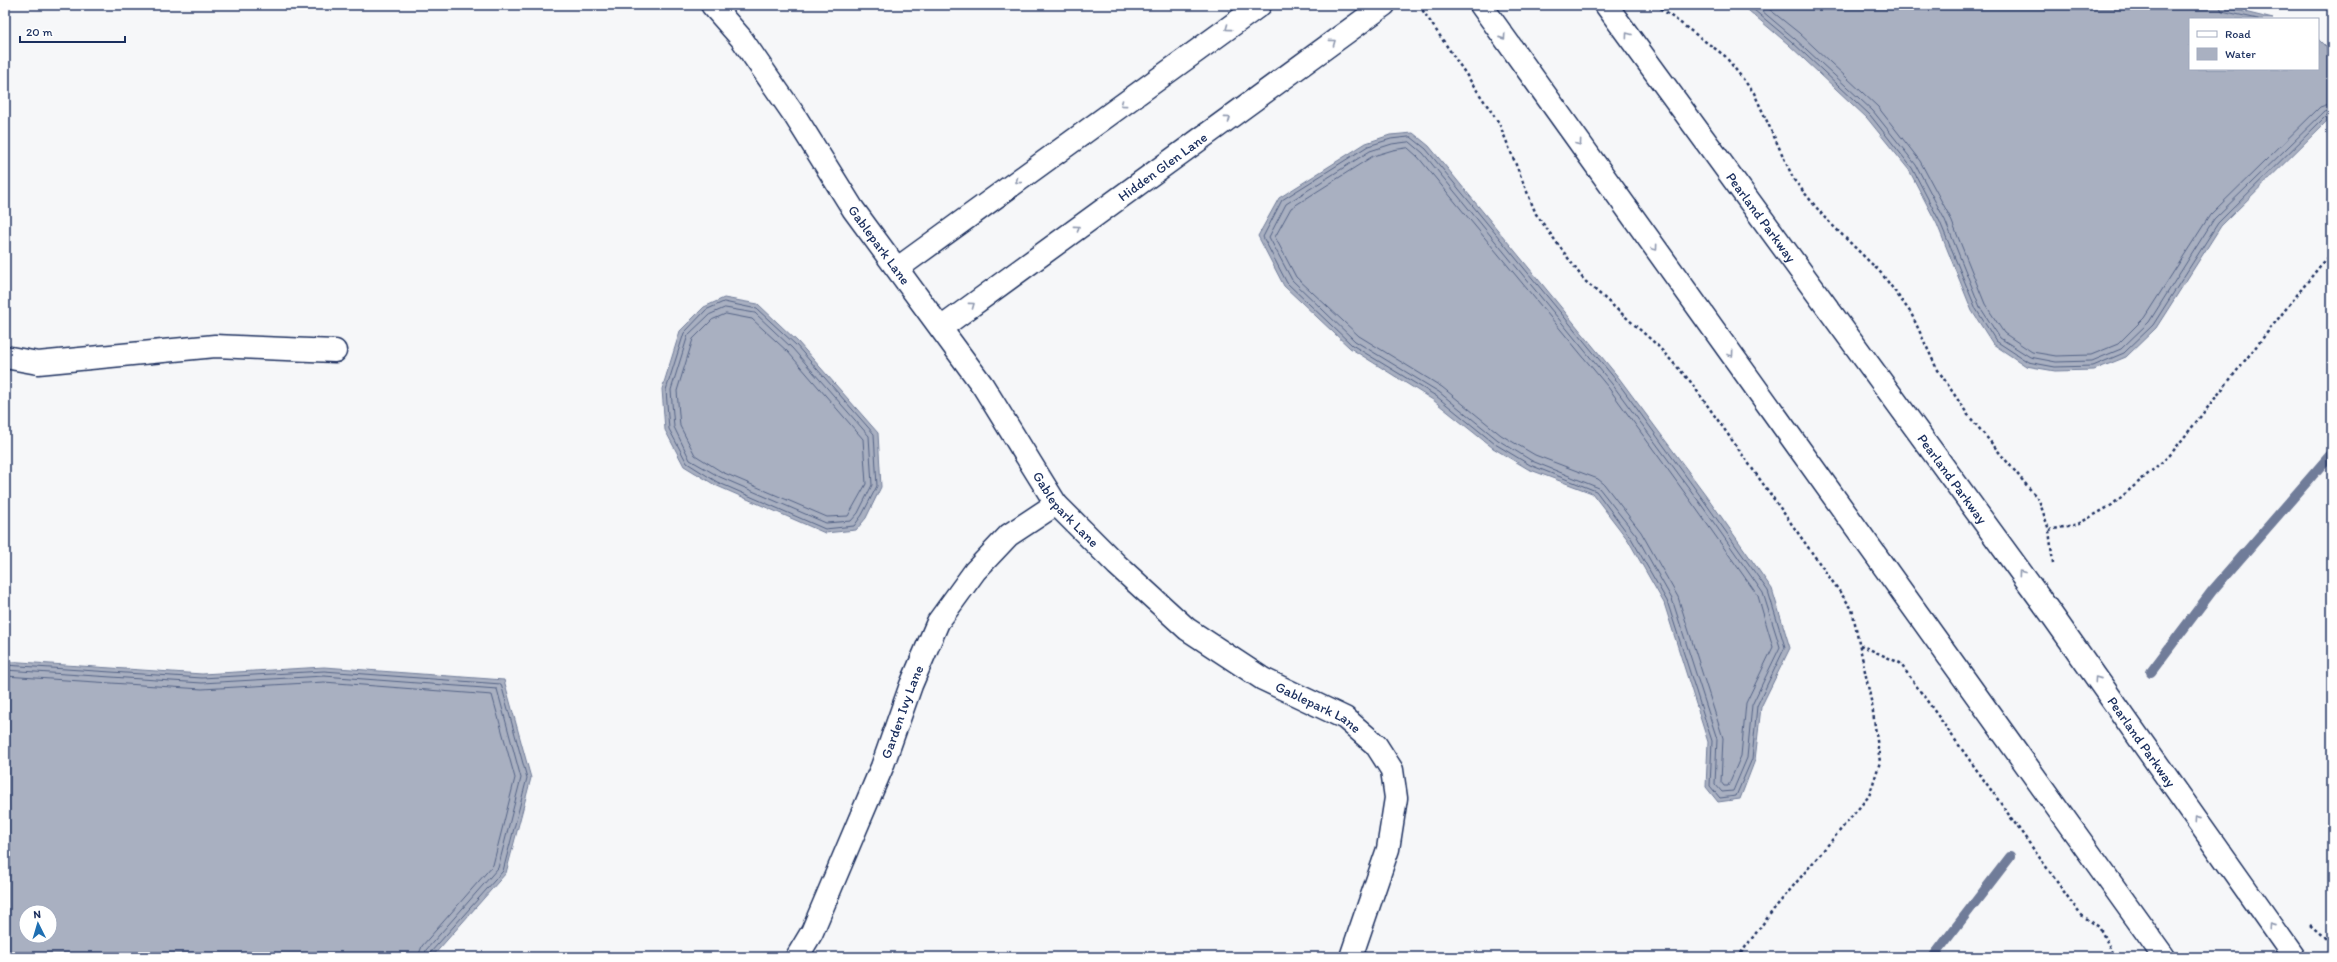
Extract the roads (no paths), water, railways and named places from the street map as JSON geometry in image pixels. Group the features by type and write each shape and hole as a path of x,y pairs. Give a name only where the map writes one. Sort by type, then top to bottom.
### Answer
{"street":[{"name":"Gablepark Lane","path":"712,5 741,38 794,116 853,209 898,268 982,386 1056,504 1117,564 1187,629 1263,678 1345,718 1376,745 1392,770 1396,798 1388,849 1350,957"},
{"path":"898,268 1260,5"},
{"name":"Hidden Glen Lane","path":"941,328 1384,5"},
{"path":"1481,5 2164,957"},
{"name":"Pearland Parkway","path":"1606,5 2048,609 2294,957"},
{"path":"5,357 38,363 215,346 335,351"},
{"name":"Garden Ivy Lane","path":"798,957 812,932 882,767 911,685 938,622 975,571 1009,535 1056,504"}],"water":[{"path":"1742,5 2216,5 2269,18 2189,18 2189,70 2319,70 2319,40 2332,53 2332,116 2221,226 2156,328 2126,357 2094,370 2055,371 2026,366 1993,344 1972,311 1937,224 1909,170 1867,118 1788,44"},
{"path":"1413,133 1429,146 1619,378 1708,498 1772,589 1790,648 1761,707 1755,760 1740,799 1718,802 1706,787 1708,742 1664,603 1628,540 1592,493 1528,469 1493,448 1433,400 1350,348 1284,286 1258,236 1279,198 1366,143 1390,135"},
{"path":"724,298 758,304 798,342 878,433 881,487 866,518 856,530 825,533 715,485 684,466 665,430 662,389 680,331 704,307"},
{"path":"5,661 202,674 324,667 504,680 531,778 506,873 432,957 5,957"}],"waterway":[{"path":"2151,672 2212,591 2332,453"},
{"path":"1933,957 2010,857"}]}
